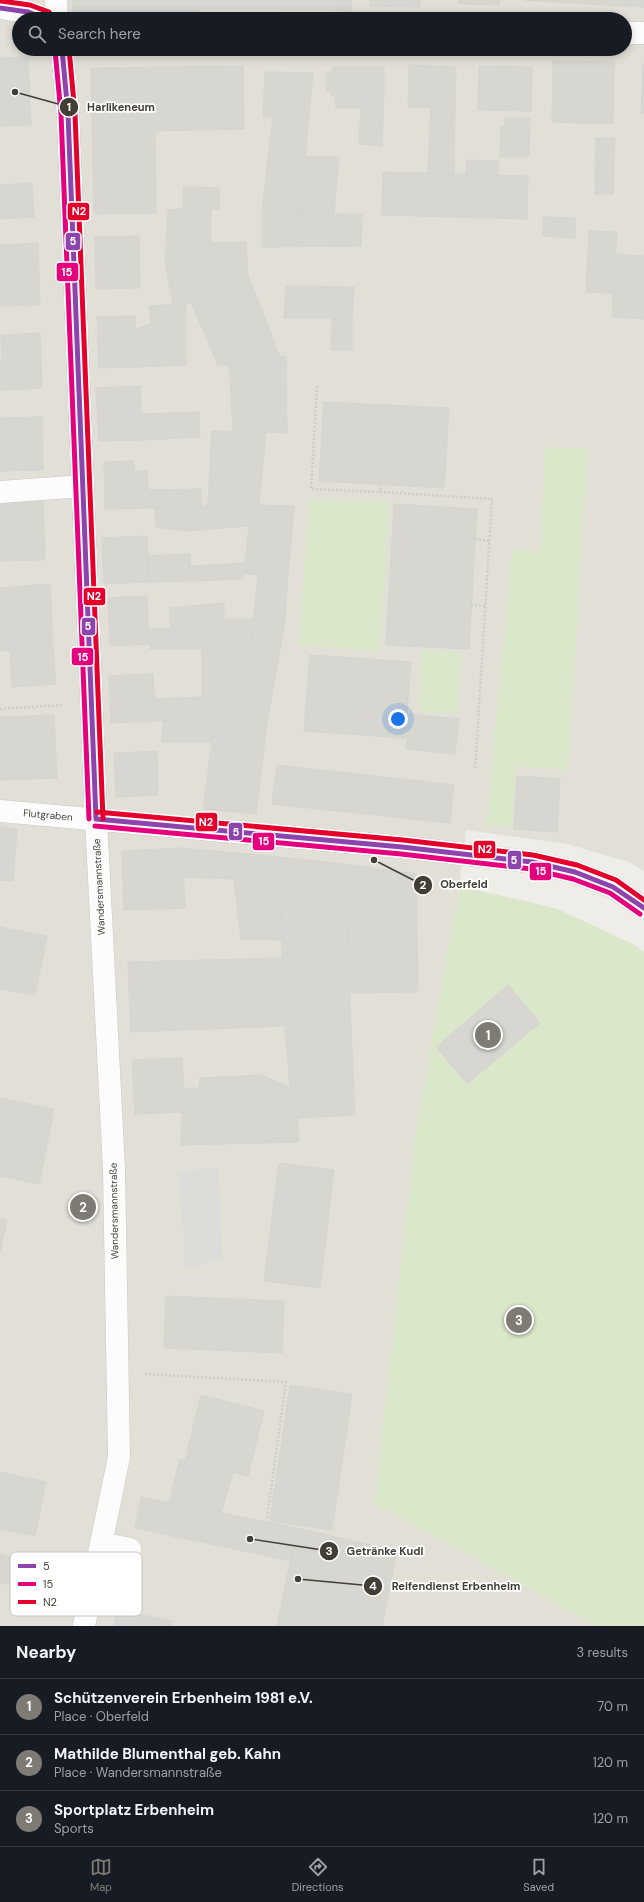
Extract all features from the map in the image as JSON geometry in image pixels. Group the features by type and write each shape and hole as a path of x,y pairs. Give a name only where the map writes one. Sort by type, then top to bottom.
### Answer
{"street":[{"path":"56,0 57,12"},
{"path":"0,8 28,12"},
{"path":"632,33 644,33"},
{"name":"Wandersmannstraße","path":"63,56 68,114 96,819 114,1169 119,1458 99,1552"},
{"path":"0,492 83,486"},
{"name":"Flutgraben","path":"0,811 402,847 532,862 575,872 613,887 644,908"},
{"path":"101,1542 130,1549"},
{"name":"Wandersmannstraße","path":"84,1626 86,1616"}],"path":[{"path":"318,386 311,489 492,499 475,770"},
{"path":"380,492 381,484"},
{"path":"475,539 489,541"},
{"path":"470,605 485,606"},
{"path":"0,709 91,704"},
{"path":"117,1372 286,1382 267,1518"}],"shaded area":[{"path":"0,0 644,0 644,871 629,862 567,844 466,830 459,886 415,1136 374,1503 596,1626 0,1626"},
{"path":"218,1167 222,1258 186,1269 179,1172"}],"green space":[{"path":"545,447 588,449 568,770 516,766 511,827 486,824 512,550 541,552"},
{"path":"309,499 389,502 380,651 299,645"},
{"path":"422,650 462,653 457,713 418,711"},
{"path":"459,886 555,908 635,945 644,952 644,1626 596,1626 374,1503 415,1136"}],"building":[{"path":"73,0 201,0 200,12 72,12"},
{"path":"201,0 272,0 272,9 200,9"},
{"path":"272,0 337,0 337,10 272,9"},
{"path":"337,0 351,0 351,11 337,10"},
{"path":"370,0 420,0 420,7 370,6"},
{"path":"458,0 500,0 499,5 458,4"},
{"path":"524,0 586,0 586,4"},
{"path":"586,0 644,0 644,7 586,4"},
{"path":"28,57 31,125 0,126 0,58"},
{"path":"553,61 614,62 613,124 552,122"},
{"path":"643,64 644,113 641,113"},
{"path":"409,65 456,67 455,108 408,107"},
{"path":"243,66 244,129 155,131 156,213 94,214 91,68"},
{"path":"479,66 532,67 531,111 478,110"},
{"path":"333,67 384,67 384,93 361,108 336,108 335,96 331,96 331,90 326,90 326,72 333,72"},
{"path":"265,72 313,73 300,212 262,210 273,117 263,117"},
{"path":"384,93 382,146 359,144 361,108"},
{"path":"431,107 455,108 454,174 428,173"},
{"path":"504,118 530,118 529,157 500,157 501,127 505,127"},
{"path":"596,138 615,138 613,194 595,194"},
{"path":"306,156 339,157 334,214 300,212"},
{"path":"467,160 498,161 498,176 466,174"},
{"path":"383,172 454,174 453,217 382,215"},
{"path":"454,174 528,176 527,219 453,217"},
{"path":"32,183 34,217 0,219 0,185"},
{"path":"183,187 219,188 219,209 183,209"},
{"path":"211,209 210,280 219,303 173,304 165,261 168,210"},
{"path":"262,210 362,215 361,246 262,247"},
{"path":"543,217 575,218 575,238 543,236"},
{"path":"589,231 617,232 613,293 586,292"},
{"path":"139,236 140,288 96,289 95,237"},
{"path":"246,242 248,275 280,357 243,358 210,280 211,243"},
{"path":"38,243 40,305 0,306 0,245"},
{"path":"615,254 644,256 644,319 612,317"},
{"path":"286,286 354,287 352,318 284,318"},
{"path":"219,303 243,358 229,359 230,365 218,365 192,304"},
{"path":"186,304 186,365 137,367 136,329 151,324 149,306"},
{"path":"135,316 137,367 99,368 97,317"},
{"path":"332,318 352,318 352,350 331,350"},
{"path":"40,333 42,388 0,390 0,362 2,362 1,335"},
{"path":"286,356 287,433 233,431 229,359"},
{"path":"140,386 142,440 99,441 96,388"},
{"path":"324,402 449,408 444,488 319,481"},
{"path":"199,412 200,437 142,440 141,414"},
{"path":"42,417 43,470 0,471 0,418"},
{"path":"212,431 266,432 259,505 208,504"},
{"path":"134,461 134,471 147,471 148,490 201,489 201,507 105,509 104,462"},
{"path":"43,499 45,560 0,561 0,500"},
{"path":"208,504 251,505 249,526 186,531 184,507 201,507"},
{"path":"394,504 477,509 469,649 386,645"},
{"path":"251,505 294,506 288,575 244,574"},
{"path":"184,507 186,531 156,527 155,508"},
{"path":"147,536 149,582 104,584 102,538"},
{"path":"190,554 191,581 149,582 147,556"},
{"path":"245,563 243,579 191,581 191,566"},
{"path":"258,574 288,575 284,628 253,626"},
{"path":"50,584 53,648 1,651 0,588"},
{"path":"147,596 149,644 110,646 108,598"},
{"path":"224,603 224,649 150,649 149,629 171,628 169,608"},
{"path":"224,619 254,619 250,648 224,649"},
{"path":"253,626 284,628 267,722 248,720 250,648"},
{"path":"53,648 56,684 12,687 10,650"},
{"path":"250,648 248,720 202,720 202,650"},
{"path":"310,655 411,662 405,738 304,731"},
{"path":"153,674 155,721 111,723 109,676"},
{"path":"201,697 202,720 155,721 154,699"},
{"path":"409,714 459,719 455,754 406,749"},
{"path":"54,715 57,778 0,780 0,717"},
{"path":"215,720 267,722 256,814 203,809"},
{"path":"215,720 212,742 162,742 163,721"},
{"path":"157,751 158,795 116,797 114,753"},
{"path":"277,765 454,785 450,823 272,804"},
{"path":"517,776 560,779 557,832 514,829"},
{"path":"0,827 17,829 13,881 0,880"},
{"path":"182,848 185,908 124,910 122,851"},
{"path":"182,848 279,857 283,940 241,939 234,879 184,877"},
{"path":"279,857 345,864 349,986 283,989"},
{"path":"345,864 416,874 418,992 351,993"},
{"path":"0,927 47,936 35,995 0,989"},
{"path":"283,958 283,989 129,993 128,962"},
{"path":"508,985 540,1023 467,1084 436,1047"},
{"path":"349,986 355,1115 297,1118 299,1142 181,1145 182,1112 135,1114 132,1060 182,1058 184,1089 199,1088 200,1078 261,1075 290,1087 285,1026 131,1032 129,993"},
{"path":"0,1098 54,1109 39,1184 0,1176"},
{"path":"279,1163 334,1170 320,1288 264,1281"},
{"path":"0,1219 7,1220 0,1252"},
{"path":"166,1296 284,1301 282,1353 164,1348"},
{"path":"290,1385 352,1394 348,1421 286,1412"},
{"path":"201,1395 264,1411 248,1476 233,1472 221,1514 169,1502 180,1459 185,1461"},
{"path":"286,1412 348,1421 344,1448 282,1440"},
{"path":"282,1440 344,1448 340,1476 278,1467"},
{"path":"278,1467 340,1476 336,1503 274,1494"},
{"path":"0,1472 46,1482 35,1536 0,1529"},
{"path":"274,1494 336,1503 332,1530 270,1521"},
{"path":"141,1497 297,1528 291,1561 135,1528"},
{"path":"297,1528 397,1551 382,1626 277,1626"},
{"path":"0,1554 10,1556 10,1585 0,1582"},
{"path":"142,1615 172,1621 171,1626 114,1626 116,1616"}],"transit line":[{"name":"N2","path":"1,1 30,5 49,12"},
{"name":"5","path":"0,8 28,12"},
{"name":"15","path":"56,56 61,114 89,819"},
{"name":"5","path":"63,56 68,114 96,819"},
{"name":"N2","path":"70,56 75,114 103,819"},
{"name":"N2","path":"97,812 403,840 533,855 577,865 616,880 644,900"},
{"name":"5","path":"96,819 402,847 532,862 575,872 613,887 644,908"},
{"name":"15","path":"95,826 401,854 531,869 573,879 610,893 640,914"}],"place":[{"name":"Harlikeneum","path":"15,92"},
{"name":"Oberfeld","path":"374,860"},
{"name":"Schützenverein Erbenheim 1981 e.V.","path":"488,1035"},
{"name":"Mathilde Blumenthal geb. Kahn","path":"83,1207"},
{"name":"Sportplatz Erbenheim","path":"519,1320"},
{"name":"Getränke Kudi","path":"250,1539"},
{"name":"Reifendienst Erbenheim","path":"298,1579"}]}
